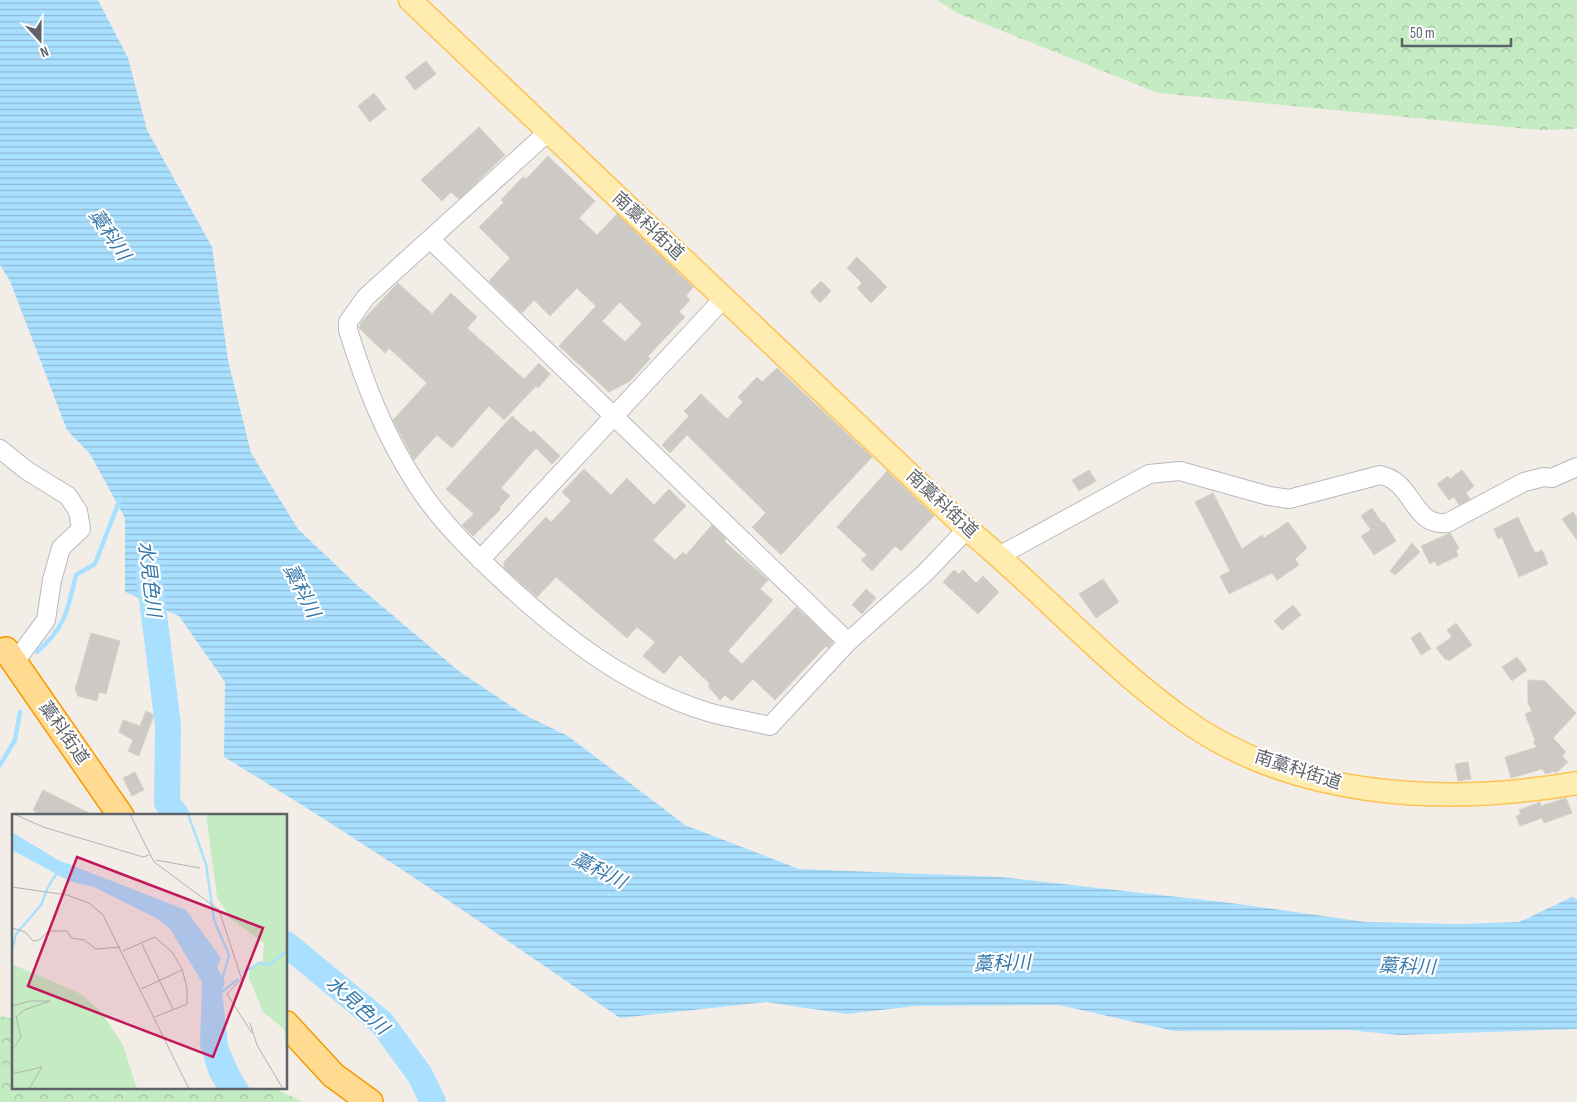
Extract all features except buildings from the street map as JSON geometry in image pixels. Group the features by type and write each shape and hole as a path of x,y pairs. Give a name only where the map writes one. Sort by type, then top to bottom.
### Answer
{"highway":[{"name":"藁科街道","path":"10,656 120,814"},
{"path":"288,1026 333,1075 370,1102"}],"main road":[{"name":"南藁科街道","path":"410,0 967,529 999,556 1118,668 1180,717 1222,742 1277,767 1358,789 1442,795 1546,788 1577,783"}],"street":[{"path":"548,132 366,297 348,322 348,330 365,385 388,436 415,482 436,511 480,560 571,640 602,662 671,697 708,712 770,726 848,642 925,573 967,529"},
{"path":"431,240 848,642"},
{"path":"480,560 724,298"},
{"path":"0,449 26,470 68,496 78,510 80,529 61,548 52,580 46,620 10,656"},
{"path":"999,556 1149,474 1180,471 1269,496 1289,499 1380,475 1391,477 1400,484 1424,517 1430,522 1438,524 1447,522 1524,482 1544,477 1552,478 1577,466"}],"green space":[{"path":"937,0 1577,0 1577,129 1540,130 1158,93 957,13"},
{"path":"0,1016 12,1019 12,1090 278,1090 303,1102 0,1102"}],"water":[{"name":"藁科川","path":"0,0 98,0 128,58 147,130 212,247 228,360 251,453 298,529 358,586 460,672 523,714 568,736 685,825 799,869 1001,877 1231,903 1366,922 1458,924 1519,922 1572,897 1577,899 1577,1029 1399,1035 1349,1030 1174,1031 1059,1005 915,1006 847,1014 766,1002 620,1018 375,852 224,757 225,682 179,616 125,592 125,518 90,454 67,430 10,281 0,265"}],"waterway":[{"path":"37,652 47,643 60,626 67,609 76,575 95,564 120,499"},
{"name":"水見色川","path":"148,568 168,725 167,803 175,814"},
{"path":"0,765 15,740 20,712"},
{"name":"水見色川","path":"288,946 382,1023 420,1075 433,1102"}]}
